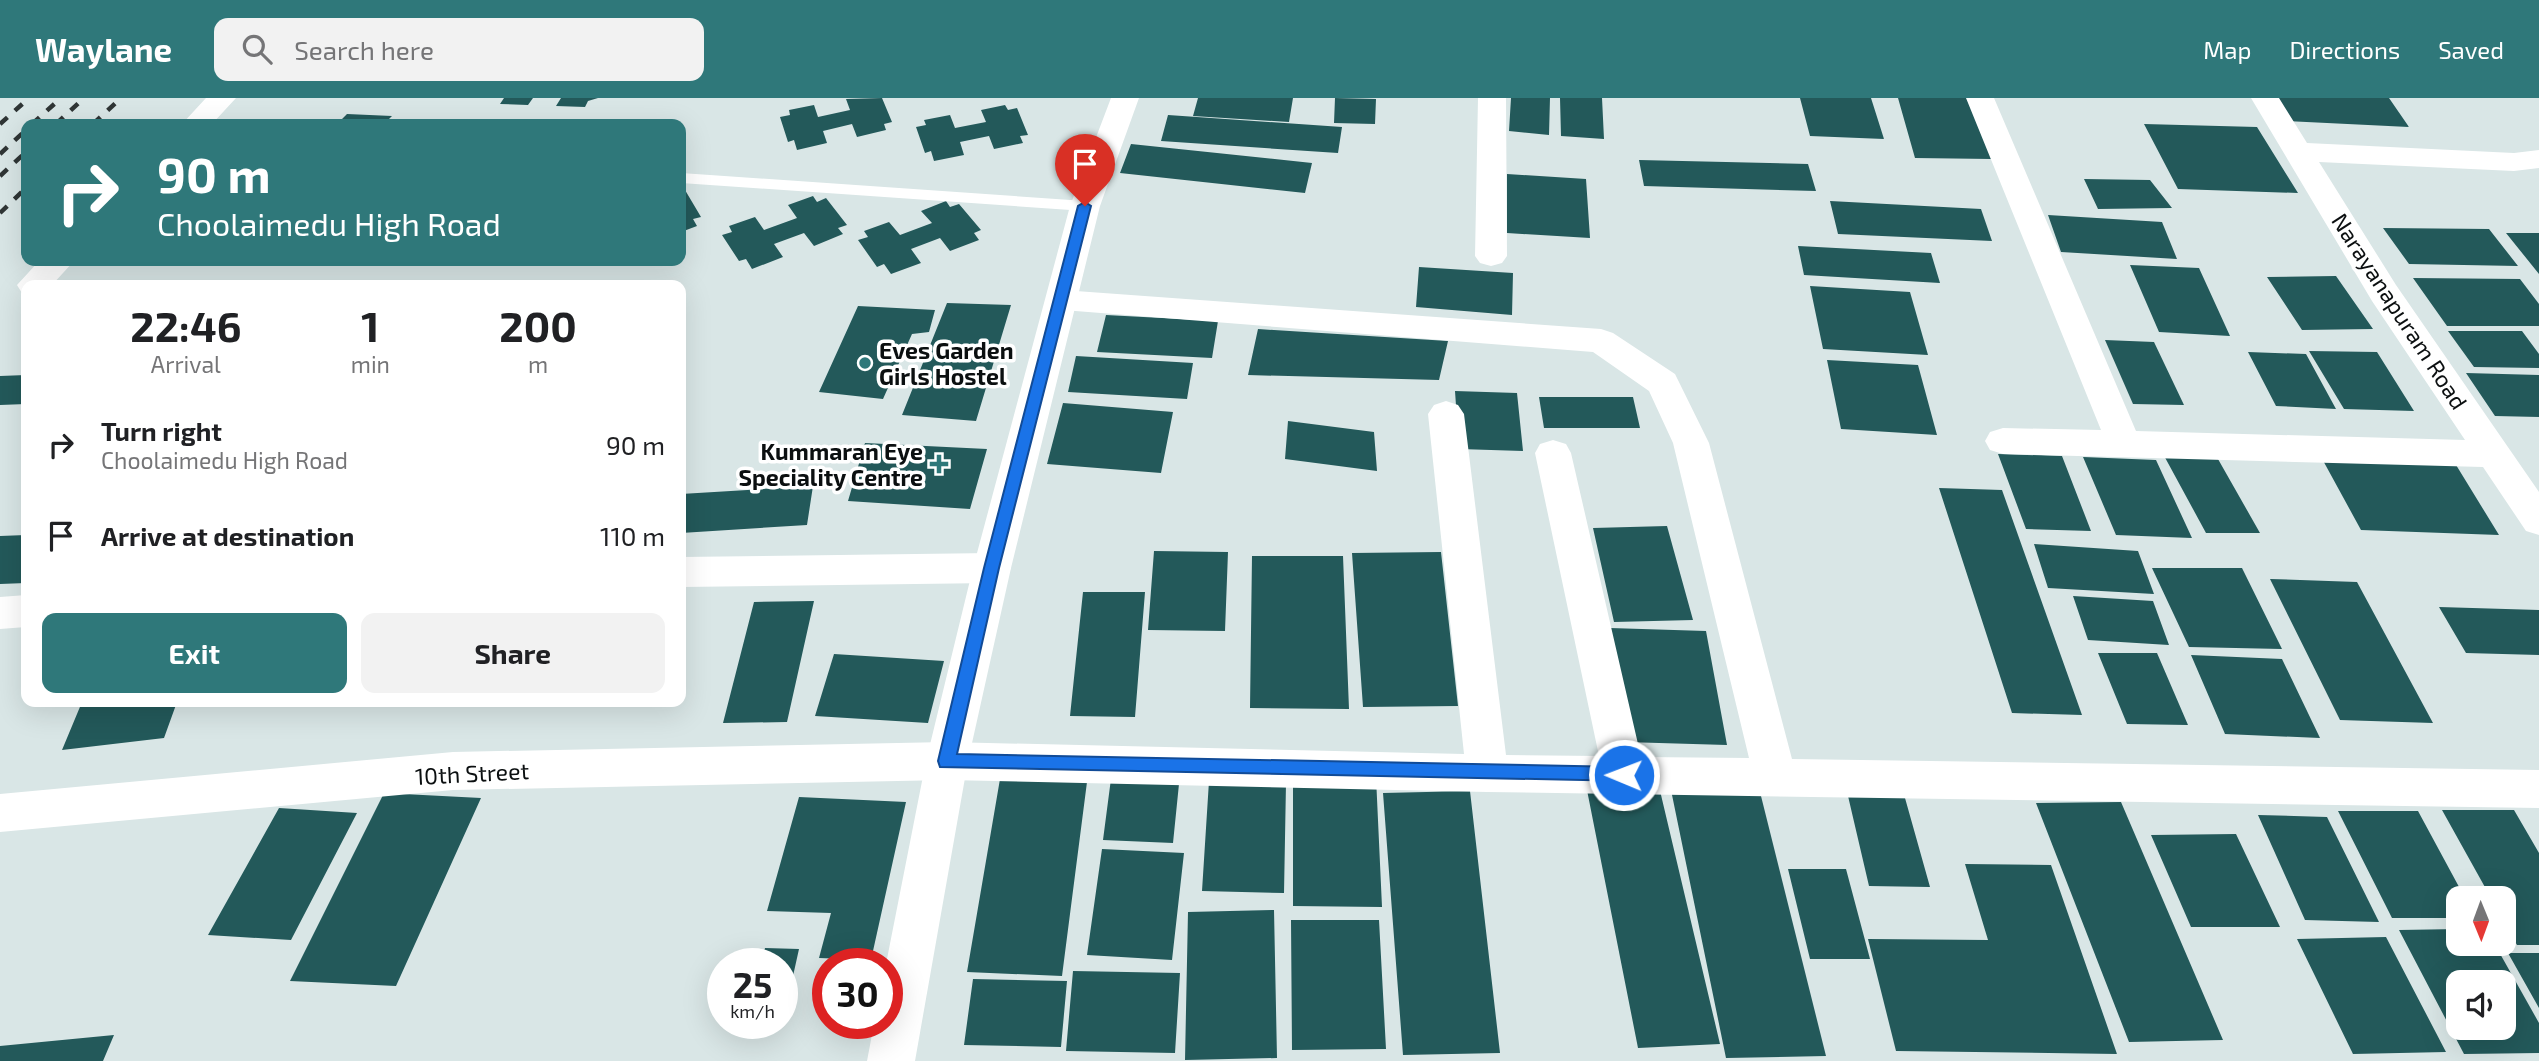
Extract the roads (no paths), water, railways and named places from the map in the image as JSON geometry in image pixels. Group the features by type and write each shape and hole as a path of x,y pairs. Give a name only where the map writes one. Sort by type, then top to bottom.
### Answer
{"street":[{"path":"200,119 222,98"},
{"path":"891,1061 947,761 992,568 1085,206 1125,98"},
{"path":"1491,256 1492,98"},
{"path":"1980,98 2124,444"},
{"name":"Narayanapuram Road","path":"2265,98 2384,293 2496,454 2539,521"},
{"path":"2298,152 2514,162 2539,159"},
{"path":"38,280 53,266"},
{"path":"1062,301 1601,341 1663,383 1691,443 1775,777"},
{"path":"1446,414 1487,774"},
{"path":"2003,441 2496,454"},
{"path":"1553,453 1624,775"},
{"path":"686,572 992,568"},
{"path":"0,612 21,611"},
{"name":"10th Street","path":"0,813 453,771 947,761 1487,774 2539,789"}],"lane":[{"path":"686,178 1085,206"}],"railway":[{"path":"0,124 29,98"},
{"path":"38,119 61,98"},
{"path":"61,119 84,98"},
{"path":"98,119 121,98"},
{"path":"0,154 21,135"},
{"path":"0,176 21,157"},
{"path":"0,213 21,193"}],"place":[{"name":"Eves Garden Girls Hostel","path":"865,363"},
{"name":"Kummaran Eye Speciality Centre","path":"939,464"}]}
